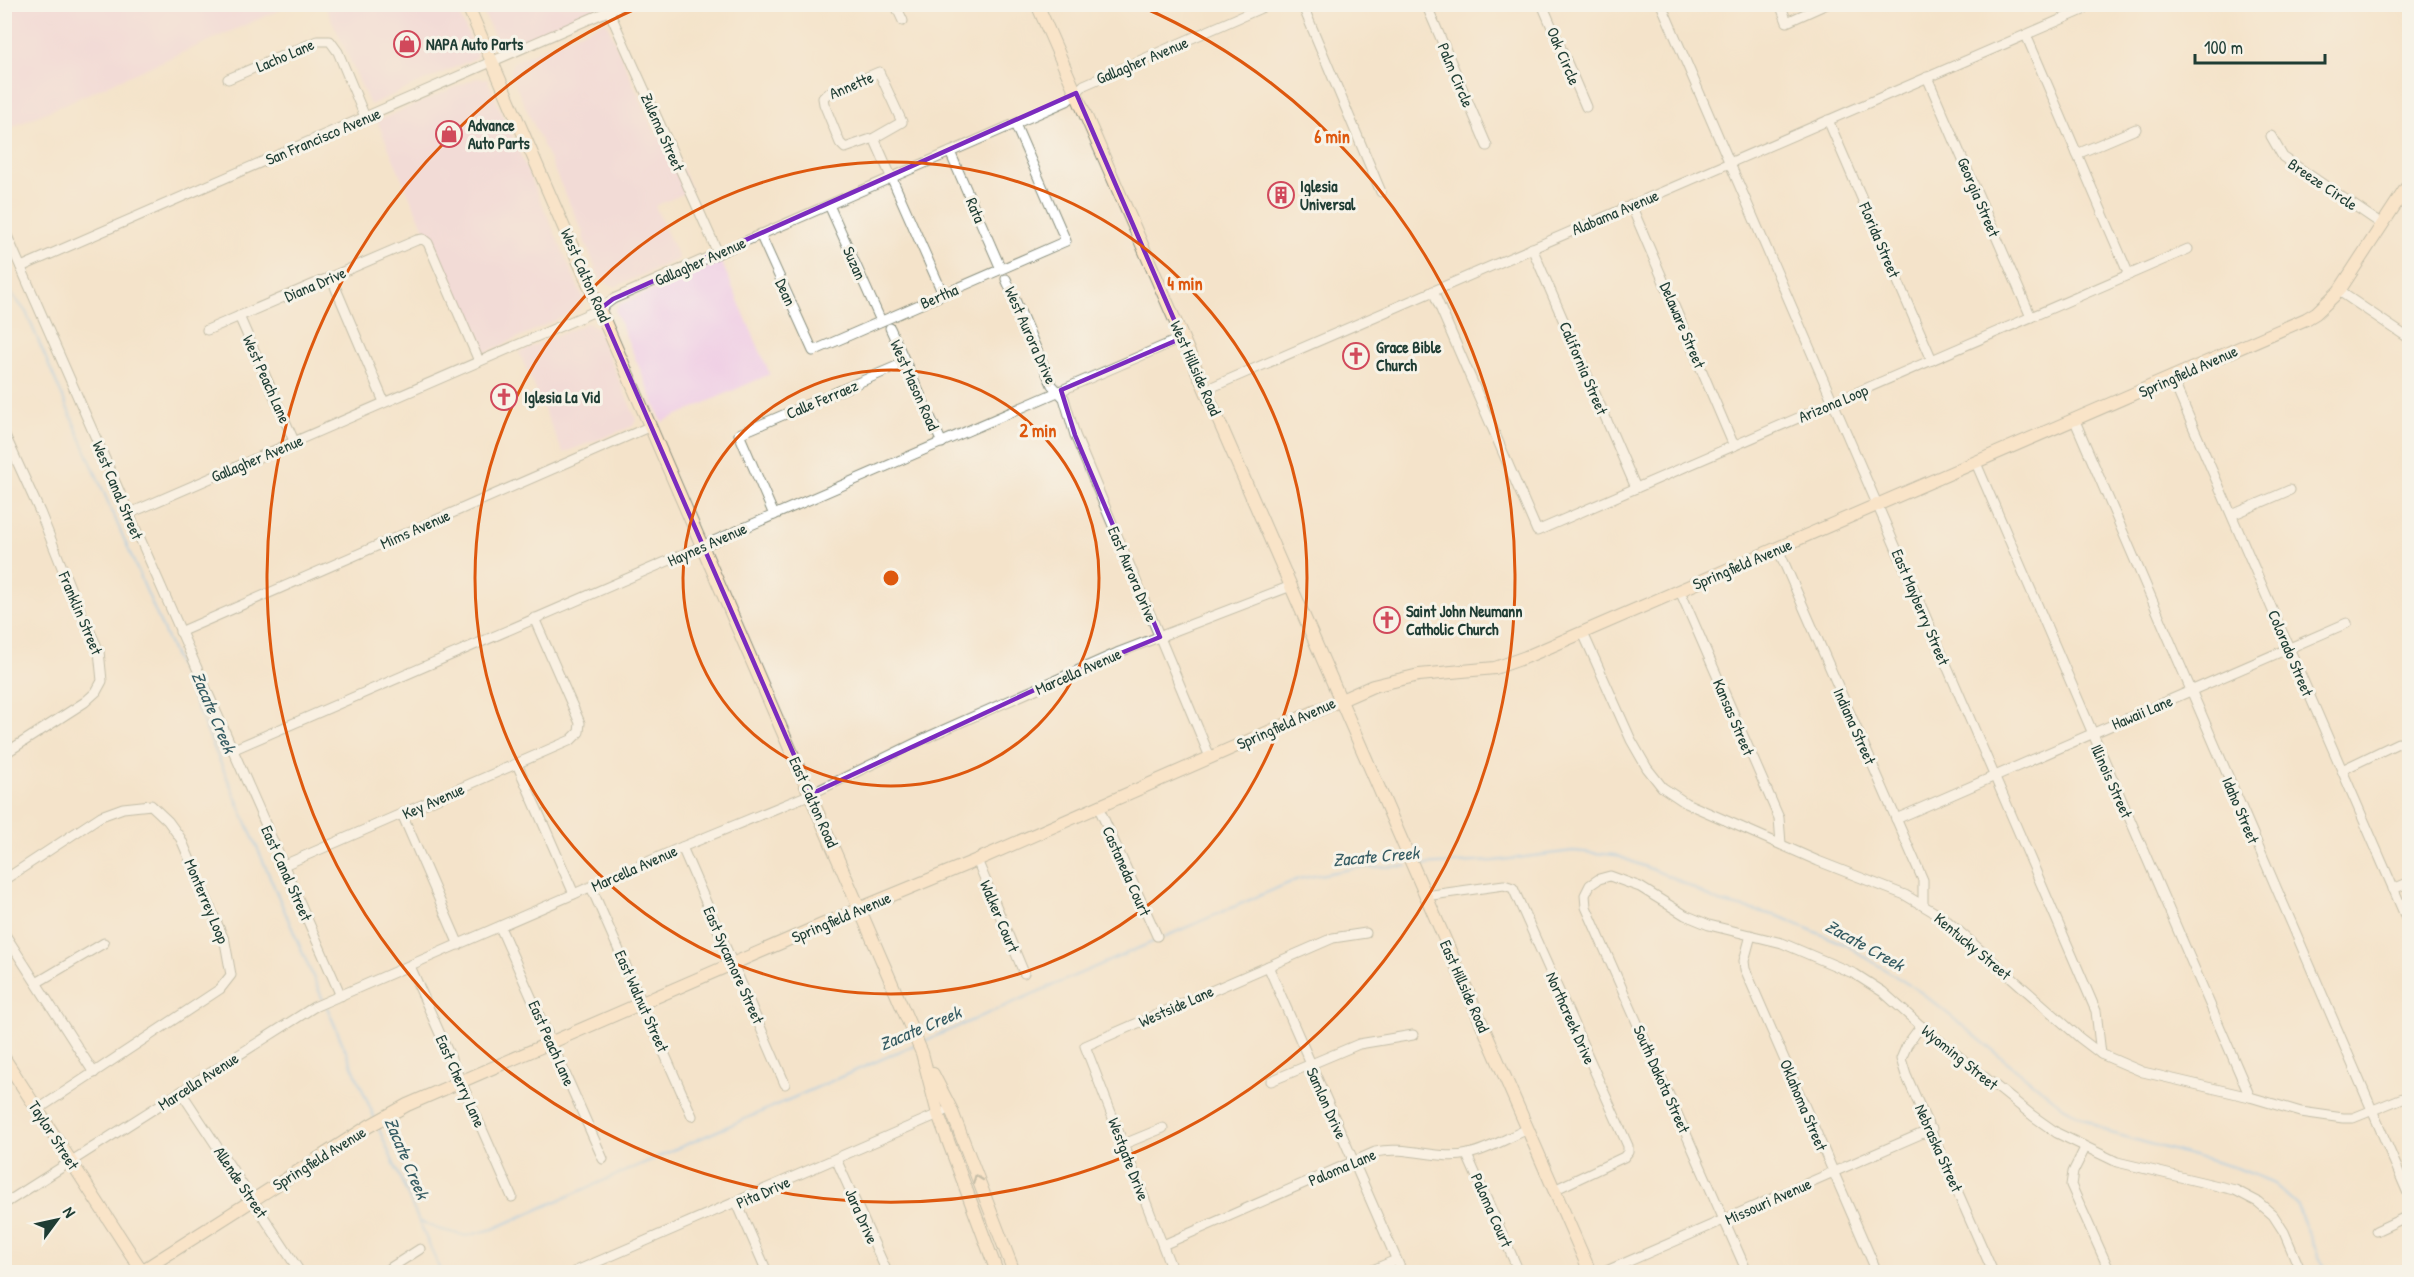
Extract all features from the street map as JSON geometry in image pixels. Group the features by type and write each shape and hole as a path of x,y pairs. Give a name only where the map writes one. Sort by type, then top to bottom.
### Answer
{"main road":[{"name":"West Calton Road","path":"467,4 704,546"},
{"name":"West Hillside Road","path":"1037,4 1340,699"},
{"name":"Springfield Avenue","path":"141,1272 369,1126 461,1082 977,860 1340,699 1401,677 1495,668 1526,657 2306,320 2323,308 2339,291 2409,182"},
{"name":"East Calton Road","path":"704,546 923,1055 951,1109 1014,1272"},
{"name":"East Hillside Road","path":"1340,699 1590,1272"},
{"name":"East Calton Road","path":"923,1055 938,1114 997,1272"},
{"name":"Taylor Street","path":"4,1058 141,1272"},
{"path":"977,1221 992,1215"}],"street":[{"name":"San Francisco Avenue","path":"21,267 624,4"},
{"path":"895,4 903,21"},
{"name":"Gallagher Avenue","path":"128,514 600,309 613,299 1067,101 1084,85 1270,4"},
{"path":"1302,4 1381,192"},
{"name":"Palm Circle","path":"1426,4 1486,146"},
{"name":"Oak Circle","path":"1542,4 1586,107"},
{"name":"East Mayberry Street","path":"1661,4 2096,1011 2101,1054"},
{"path":"1780,4 1787,22 1827,4"},
{"name":"Alabama Avenue","path":"1205,390 2083,10"},
{"name":"Zulema Street","path":"609,11 718,253"},
{"path":"2026,35 2129,275"},
{"name":"Lacho Lane","path":"228,79 317,41 330,41 338,52 366,117"},
{"name":"Annette","path":"879,72 902,122 874,138 845,148 840,143 823,98 826,94 879,72"},
{"name":"Georgia Street","path":"1927,77 2031,317"},
{"name":"Florida Street","path":"1828,120 1932,360"},
{"name":"Bertha","path":"813,351 1066,241 1015,124"},
{"path":"2078,154 2136,129"},
{"name":"Breeze Circle","path":"2271,136 2283,157 2383,225"},
{"path":"874,138 943,294"},
{"name":"Rata","path":"951,152 1001,269"},
{"name":"Suzan","path":"829,205 881,321"},
{"name":"Delaware Street","path":"1631,205 1734,446"},
{"name":"West Canal Street","path":"4,229 232,750"},
{"name":"Dean","path":"760,234 813,351"},
{"name":"Diana Drive","path":"207,330 423,239 428,243 479,361"},
{"name":"California Street","path":"1532,248 1636,488"},
{"name":"Arizona Loop","path":"1433,291 1537,531 2187,249"},
{"path":"331,276 384,402"},
{"name":"West Aurora Drive","path":"1006,279 1057,392"},
{"path":"2339,291 2409,339"},
{"name":"West Peach Lane","path":"239,316 294,441"},
{"name":"West Mason Road","path":"890,328 942,443"},
{"name":"Haynes Avenue","path":"232,750 1182,338"},
{"name":"Calle Ferraez","path":"774,515 739,434 904,363"},
{"name":"Colorado Street","path":"2172,378 2409,927"},
{"name":"East Aurora Drive","path":"1057,392 1064,398 1075,435 1210,756"},
{"name":"Idaho Street","path":"2075,420 2409,1198"},
{"name":"Mims Avenue","path":"180,632 651,426"},
{"name":"Franklin Street","path":"4,434 99,651 102,681 96,692 85,702 4,754"},
{"name":"Illinois Street","path":"1976,463 2091,734 2250,1097"},
{"path":"2232,515 2290,490"},
{"name":"Indiana Street","path":"1778,549 1923,880 1923,905"},
{"name":"Marcella Avenue","path":"4,1204 314,1007 682,847 811,794 1117,653 1291,586"},
{"name":"Kansas Street","path":"1680,591 1779,818 1781,844"},
{"name":"Key Avenue","path":"284,865 572,740 579,732 580,723 534,618"},
{"name":"Hawaii Lane","path":"1896,819 2347,623"},
{"name":"Kentucky Street","path":"1583,633 1631,740 1647,768 1662,787 1686,803 1818,861 1905,895 1923,905 1944,918 2101,1054 2144,1072 2250,1097 2301,1112 2343,1118 2371,1112 2409,1095"},
{"path":"2342,770 2398,743"},
{"name":"East Canal Street","path":"232,750 284,865 337,997"},
{"path":"517,764 574,894"},
{"name":"Monterrey Loop","path":"4,880 101,816 123,808 151,805 168,821 181,839 230,958 231,975 220,989 38,1110"},
{"name":"Castaneda Court","path":"1098,806 1157,936"},
{"path":"402,814 459,945"},
{"name":"East Sycamore Street","path":"682,847 785,1084"},
{"name":"Walker Court","path":"977,860 1024,973"},
{"name":"Wyoming Street","path":"1590,885 1610,876 1640,887 1685,915 1709,925 1782,943 1855,974 1883,992 2033,1116 2085,1148 2117,1162 2235,1190 2258,1202 2273,1215 2301,1272"},
{"path":"2393,889 2409,882"},
{"name":"Northcreek Drive","path":"1425,896 1504,885 1513,888 1628,1146 1628,1152 1624,1158 1554,1190"},
{"name":"South Dakota Street","path":"1590,885 1585,895 1586,907 1594,928 1747,1272"},
{"name":"East Walnut Street","path":"591,887 692,1116"},
{"name":"East Peach Lane","path":"500,927 603,1159"},
{"path":"4,933 38,982 94,1073"},
{"name":"Westside Lane","path":"1085,1046 1333,938 1366,933"},
{"name":"Oklahoma Street","path":"1750,935 1744,961 1745,969 1877,1272"},
{"path":"38,982 104,943"},
{"name":"East Cherry Lane","path":"410,966 512,1197"},
{"name":"Samlon Drive","path":"1268,966 1402,1272"},
{"name":"Nebraska Street","path":"1922,1026 1907,1046 1901,1059 1906,1075 1994,1272"},
{"path":"1271,1081 1359,1044 1413,1035"},
{"name":"Westgate Drive","path":"1085,1046 1173,1272"},
{"name":"Allende Street","path":"181,1092 300,1272"},
{"name":"Pita Drive","path":"574,1272 951,1109"},
{"path":"1124,1144 1163,1128"},
{"name":"Paloma Lane","path":"1163,1245 1375,1152 1390,1149 1467,1155 1528,1129"},
{"name":"Missouri Avenue","path":"1604,1272 1932,1130"},
{"path":"2085,1148 2073,1172 2071,1185 2110,1272"},
{"name":"Paloma Court","path":"1467,1155 1516,1265"},
{"name":"Jara Drive","path":"836,1159 887,1272"},
{"path":"736,1203 767,1272"},
{"path":"2376,1231 2409,1215"},
{"path":"384,1272 420,1249"},
{"path":"1368,1272 1396,1260"}],"highlighted area":[{"path":"1076,93 1182,338 1061,390 1075,435 1160,637 1058,679 811,794 600,309 613,299"}],"shaded area":[{"path":"5,4 291,4 291,5 5,130"},
{"path":"325,5 455,5 477,53 476,58 370,105"},
{"path":"480,5 608,5 509,49 498,45"},
{"path":"606,21 656,135 666,131 692,190 655,206 679,259 615,287 600,279 583,233 510,73 513,62"},
{"path":"477,78 487,79 584,300 580,309 485,353 481,349 432,236 424,229 377,121"},
{"path":"721,261 770,374 662,422 615,310 620,304"},
{"path":"587,323 596,327 636,419 633,426 563,453 519,352"}],"waterway":[{"name":"Zacate Creek","path":"4,284 26,312 323,1000"},
{"name":"Zacate Creek","path":"1418,865 1494,861 1573,851 1615,855 1674,878 1719,902 1778,916 1846,945 1922,993 2063,1107 2111,1133 2237,1168 2272,1182 2296,1204 2328,1272"},
{"name":"Zacate Creek","path":"922,1042 1298,879 1356,868 1407,866"},
{"name":"Zacate Creek","path":"326,1005 375,1119"},
{"name":"Zacate Creek","path":"419,1221 438,1229 466,1236 493,1229 914,1045"},
{"name":"Zacate Creek","path":"378,1127 441,1272"}],"place":[{"name":"NAPA Auto Parts","path":"407,44"},
{"name":"Advance Auto Parts","path":"449,134"},
{"name":"Iglesia Universal","path":"1281,195"},
{"name":"Grace Bible Church","path":"1356,356"},
{"name":"Iglesia La Vid","path":"504,397"},
{"name":"Saint John Neumann Catholic Church","path":"1387,620"}]}
